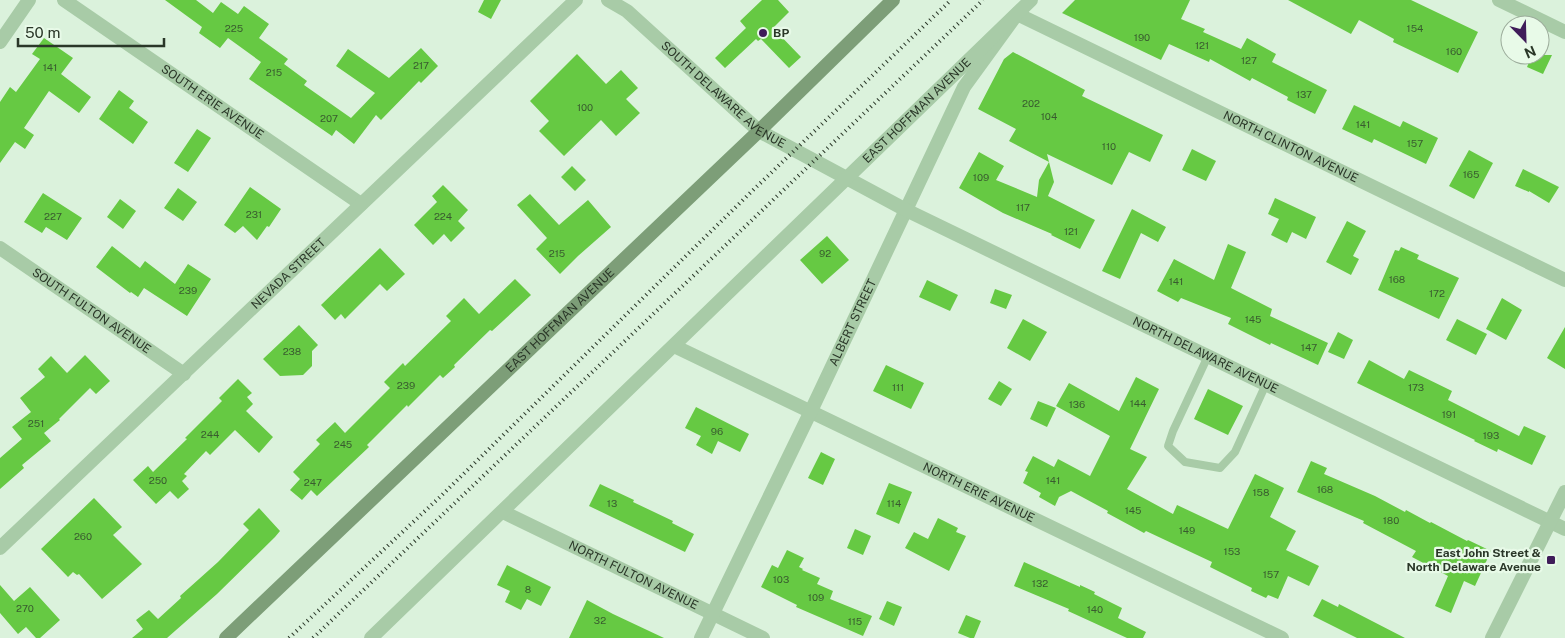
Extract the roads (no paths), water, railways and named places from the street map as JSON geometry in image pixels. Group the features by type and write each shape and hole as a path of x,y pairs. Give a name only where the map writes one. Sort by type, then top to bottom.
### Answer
{"main road":[{"name":"EAST HOFFMAN AVENUE","path":"226,638 759,131 893,0"}],"street":[{"path":"0,42 30,0"},
{"name":"SOUTH ERIE AVENUE","path":"64,0 362,204"},
{"name":"NEVADA STREET","path":"0,548 576,0"},
{"name":"SOUTH DELAWARE AVENUE","path":"608,0 627,11 759,131 847,180"},
{"name":"EAST HOFFMAN AVENUE","path":"371,638 847,180 1031,0"},
{"path":"1498,0 1565,32"},
{"name":"ALBERT STREET","path":"701,638 964,87 1017,14"},
{"name":"NORTH CLINTON AVENUE","path":"1017,14 1565,280"},
{"name":"NORTH DELAWARE AVENUE","path":"847,180 1565,529"},
{"name":"SOUTH FULTON AVENUE","path":"0,248 184,374"},
{"name":"NORTH ERIE AVENUE","path":"674,346 1282,638"},
{"path":"1492,638 1565,492"},
{"name":"NORTH FULTON AVENUE","path":"503,512 763,638"}],"lane":[{"path":"1208,356 1168,446 1185,462 1220,468 1235,452 1266,384"}],"railway":[{"path":"289,638 441,496 748,195 951,0"},
{"path":"313,638 983,0"}],"place":[{"name":"BP","path":"763,33"},
{"name":"East John Street & North Delaware Avenue","path":"1551,560"}]}
